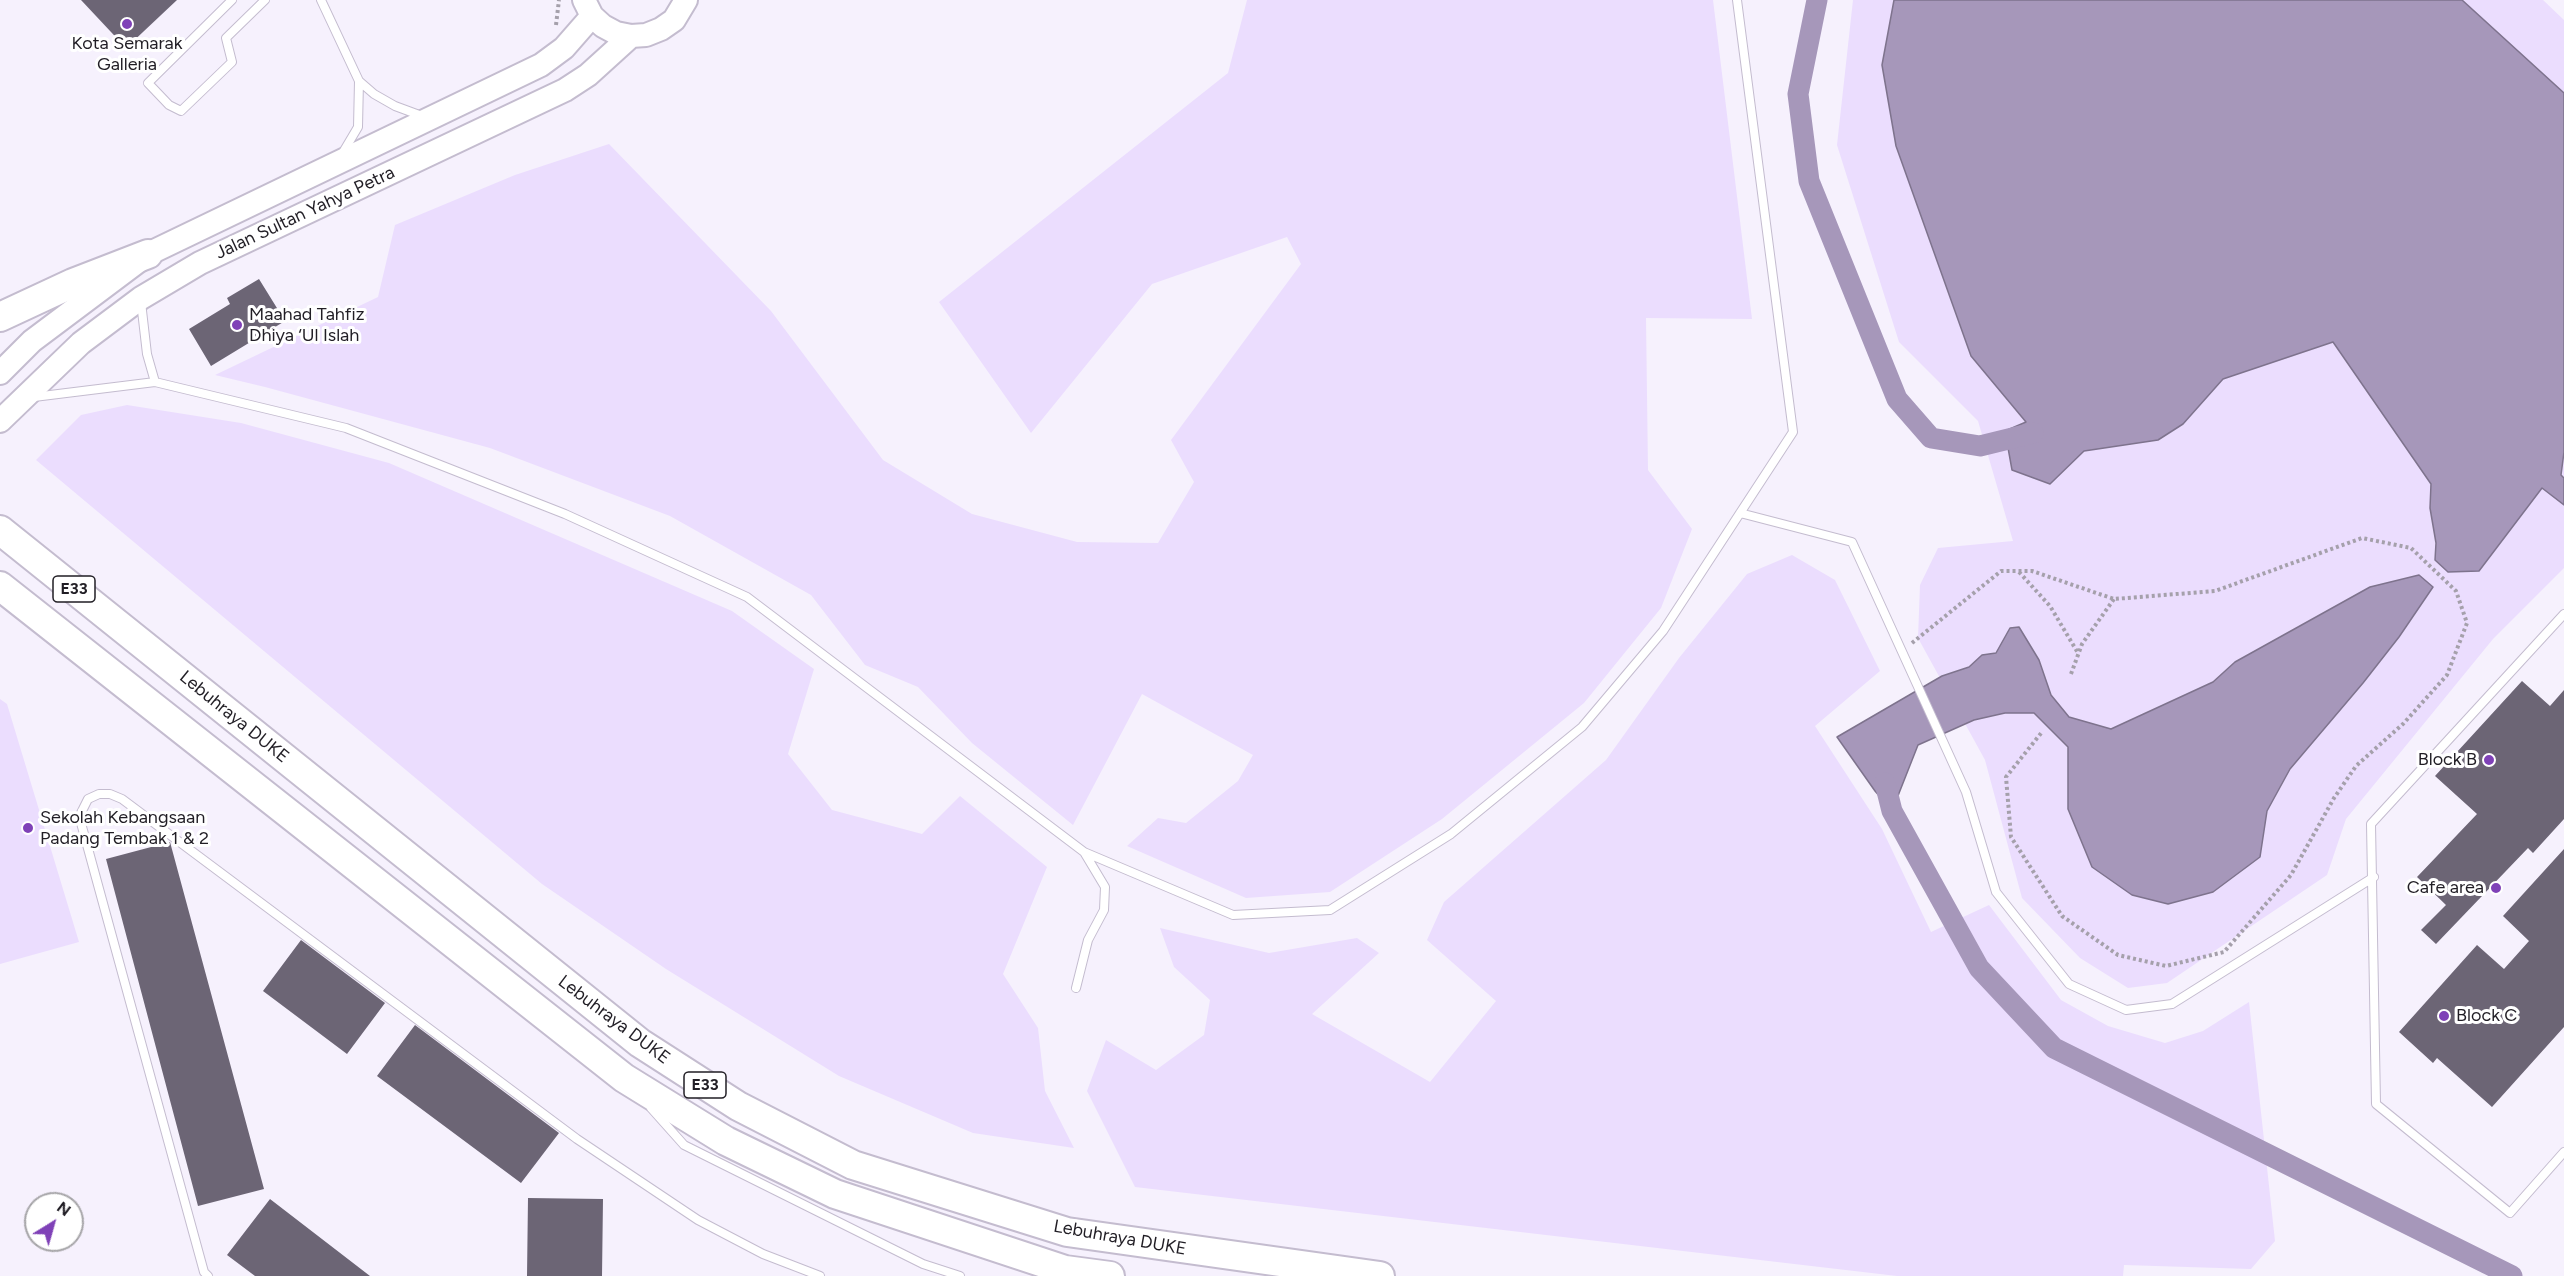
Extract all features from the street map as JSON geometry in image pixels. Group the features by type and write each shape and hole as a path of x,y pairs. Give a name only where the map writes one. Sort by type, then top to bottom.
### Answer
{"highway":[{"path":"0,317 73,283 148,254"},
{"name":"Lebuhraya DUKE","path":"0,530 640,1043 738,1106 853,1166 1067,1232 1380,1276"},
{"name":"Lebuhraya DUKE","path":"0,586 123,686 624,1078 726,1141 835,1194 1065,1270 1110,1276"}],"main road":[{"path":"631,36 646,35 662,29 674,20 686,0"},
{"name":"Jalan Sultan Yahya Petra","path":"0,373 32,340 148,254 541,65 564,48 588,8 616,33 631,36"},
{"name":"Jalan Sultan Yahya Petra","path":"0,420 81,343 141,298 200,263 565,90 588,75 631,36"}],"lane":[{"path":"232,0 148,83 169,105 180,111 232,62 226,38 265,0"},
{"path":"321,0 359,81 374,94 395,106 429,119"},
{"path":"21,398 155,382 346,429 565,514 747,597 1084,852 1233,915 1330,910 1451,834 1582,727 1663,631 1792,432 1737,0"},
{"path":"336,163 358,127 359,81"},
{"path":"141,298 147,354 155,382"},
{"path":"1740,513 1852,542 1966,792 1996,892 2069,984 2126,1011 2172,1004 2374,877"},
{"path":"2564,614 2371,824 2374,877 2376,1104 2510,1213 2564,1152"},
{"path":"208,1276 204,1272 81,823 81,813 88,800 99,794 110,794 122,799 577,1139 698,1220 764,1254 820,1276"},
{"path":"1076,988 1088,940 1104,910 1105,887 1084,852"},
{"path":"624,1078 684,1145 923,1264 960,1276"}],"path":[{"path":"1902,651 2001,571 2032,572 2114,599 2215,591 2362,538 2411,548 2456,591 2467,623 2447,675 2403,724 2356,766 2334,798 2291,875 2223,952 2166,966 2118,955 2062,916 2011,837 2006,777 2042,732"},
{"path":"2018,572 2050,606 2078,653"},
{"path":"2071,674 2082,644 2114,599"}],"shaded area":[{"path":"1247,0 1713,0 1752,319 1646,318 1648,470 1692,529 1661,608 1584,703 1442,819 1330,892 1246,898 1127,846 1158,818 1186,823 1238,781 1253,755 1142,694 1073,825 972,743 918,687 865,665 811,595 670,516 490,448 215,375 378,297 395,225 515,175 609,144 771,311 883,460 972,514 1077,542 1158,543 1194,482 1171,440 1301,264 1287,237 1152,284 1031,433 939,302 1228,73"},
{"path":"1853,0 2543,0 2564,20 2564,568 2493,639 2346,819 2327,875 2167,983 2128,988 2080,958 2022,898 1985,760 1918,638 1920,585 1938,548 2013,541 1978,421 1899,342 1837,145"},
{"path":"1894,0 2462,0 2564,93 2564,452 2561,475 2564,478 2564,505 2542,488 2479,571 2448,572 2435,560 2436,543 2430,508 2431,484 2333,342 2223,379 2183,424 2158,440 2084,451 2050,484 2012,470 2005,431 2026,422 1971,356 1896,146 1882,65"},
{"path":"127,405 241,423 389,463 732,611 814,669 788,754 832,810 922,834 960,796 1047,867 1003,974 1038,1028 1045,1091 1074,1148 973,1133 839,1076 666,969 542,884 36,460 81,415"},
{"path":"1792,555 1835,580 1880,671 1815,726 1882,829 1931,932 1989,905 2061,1000 2108,1026 2165,1043 2203,1031 2249,1002 2275,1241 2251,1269 2124,1265 2123,1276 1897,1276 1135,1187 1087,1091 1106,1040 1156,1070 1204,1035 1210,1000 1174,967 1160,928 1269,953 1357,938 1379,953 1312,1014 1430,1082 1496,1001 1427,940 1444,902 1606,760 1679,658 1747,574"},
{"path":"2419,575 2433,587 2399,637 2363,683 2290,769 2267,811 2260,857 2213,892 2168,904 2132,895 2092,867 2068,809 2068,747 2034,713 2005,713 1974,720 1918,745 1892,811 1837,737 1942,676 1969,667 1982,655 1996,653 2010,628 2019,627 2039,660 2051,695 2069,717 2111,729 2213,682 2235,662 2370,587"},
{"name":"Sekolah Kebangsaan Padang Tembak 1 & 2","path":"0,699 7,704 79,942 0,964"}],"building":[{"name":"Kota Semarak Galleria","path":"81,0 177,0 126,48"},
{"name":"Maahad Tahfiz Dhiya ‘Ul Islah","path":"259,279 285,321 211,366 189,329 230,304 227,298"},
{"path":"2522,681 2550,706 2564,690 2564,819 2533,853 2528,848 2436,944 2421,930 2446,905 2417,877 2477,814 2435,776"},
{"path":"170,842 264,1189 198,1206 106,859"},
{"name":"Block C","path":"2564,849 2564,1027 2492,1107 2437,1058 2433,1063 2399,1032 2477,945 2504,969 2529,941 2503,916"},
{"path":"301,940 385,1003 347,1054 263,991"},
{"path":"415,1025 559,1133 521,1183 377,1076"},
{"path":"528,1198 603,1199 602,1276 527,1276"},
{"path":"270,1199 370,1276 255,1276 227,1255"}],"waterway":[{"path":"1817,0 1798,94 1809,181 1897,399 1931,438 1980,446 2033,433"},
{"path":"1885,783 1892,811 1979,968 2054,1048 2512,1276"}],"place":[{"name":"Kota Semarak Galleria","path":"127,24"},
{"name":"Maahad Tahfiz Dhiya ‘Ul Islah","path":"237,325"},
{"name":"Block B","path":"2489,760"},
{"name":"Sekolah Kebangsaan Padang Tembak 1 & 2","path":"28,828"},
{"name":"Cafe area","path":"2496,888"},
{"name":"Block C","path":"2444,1016"}]}
